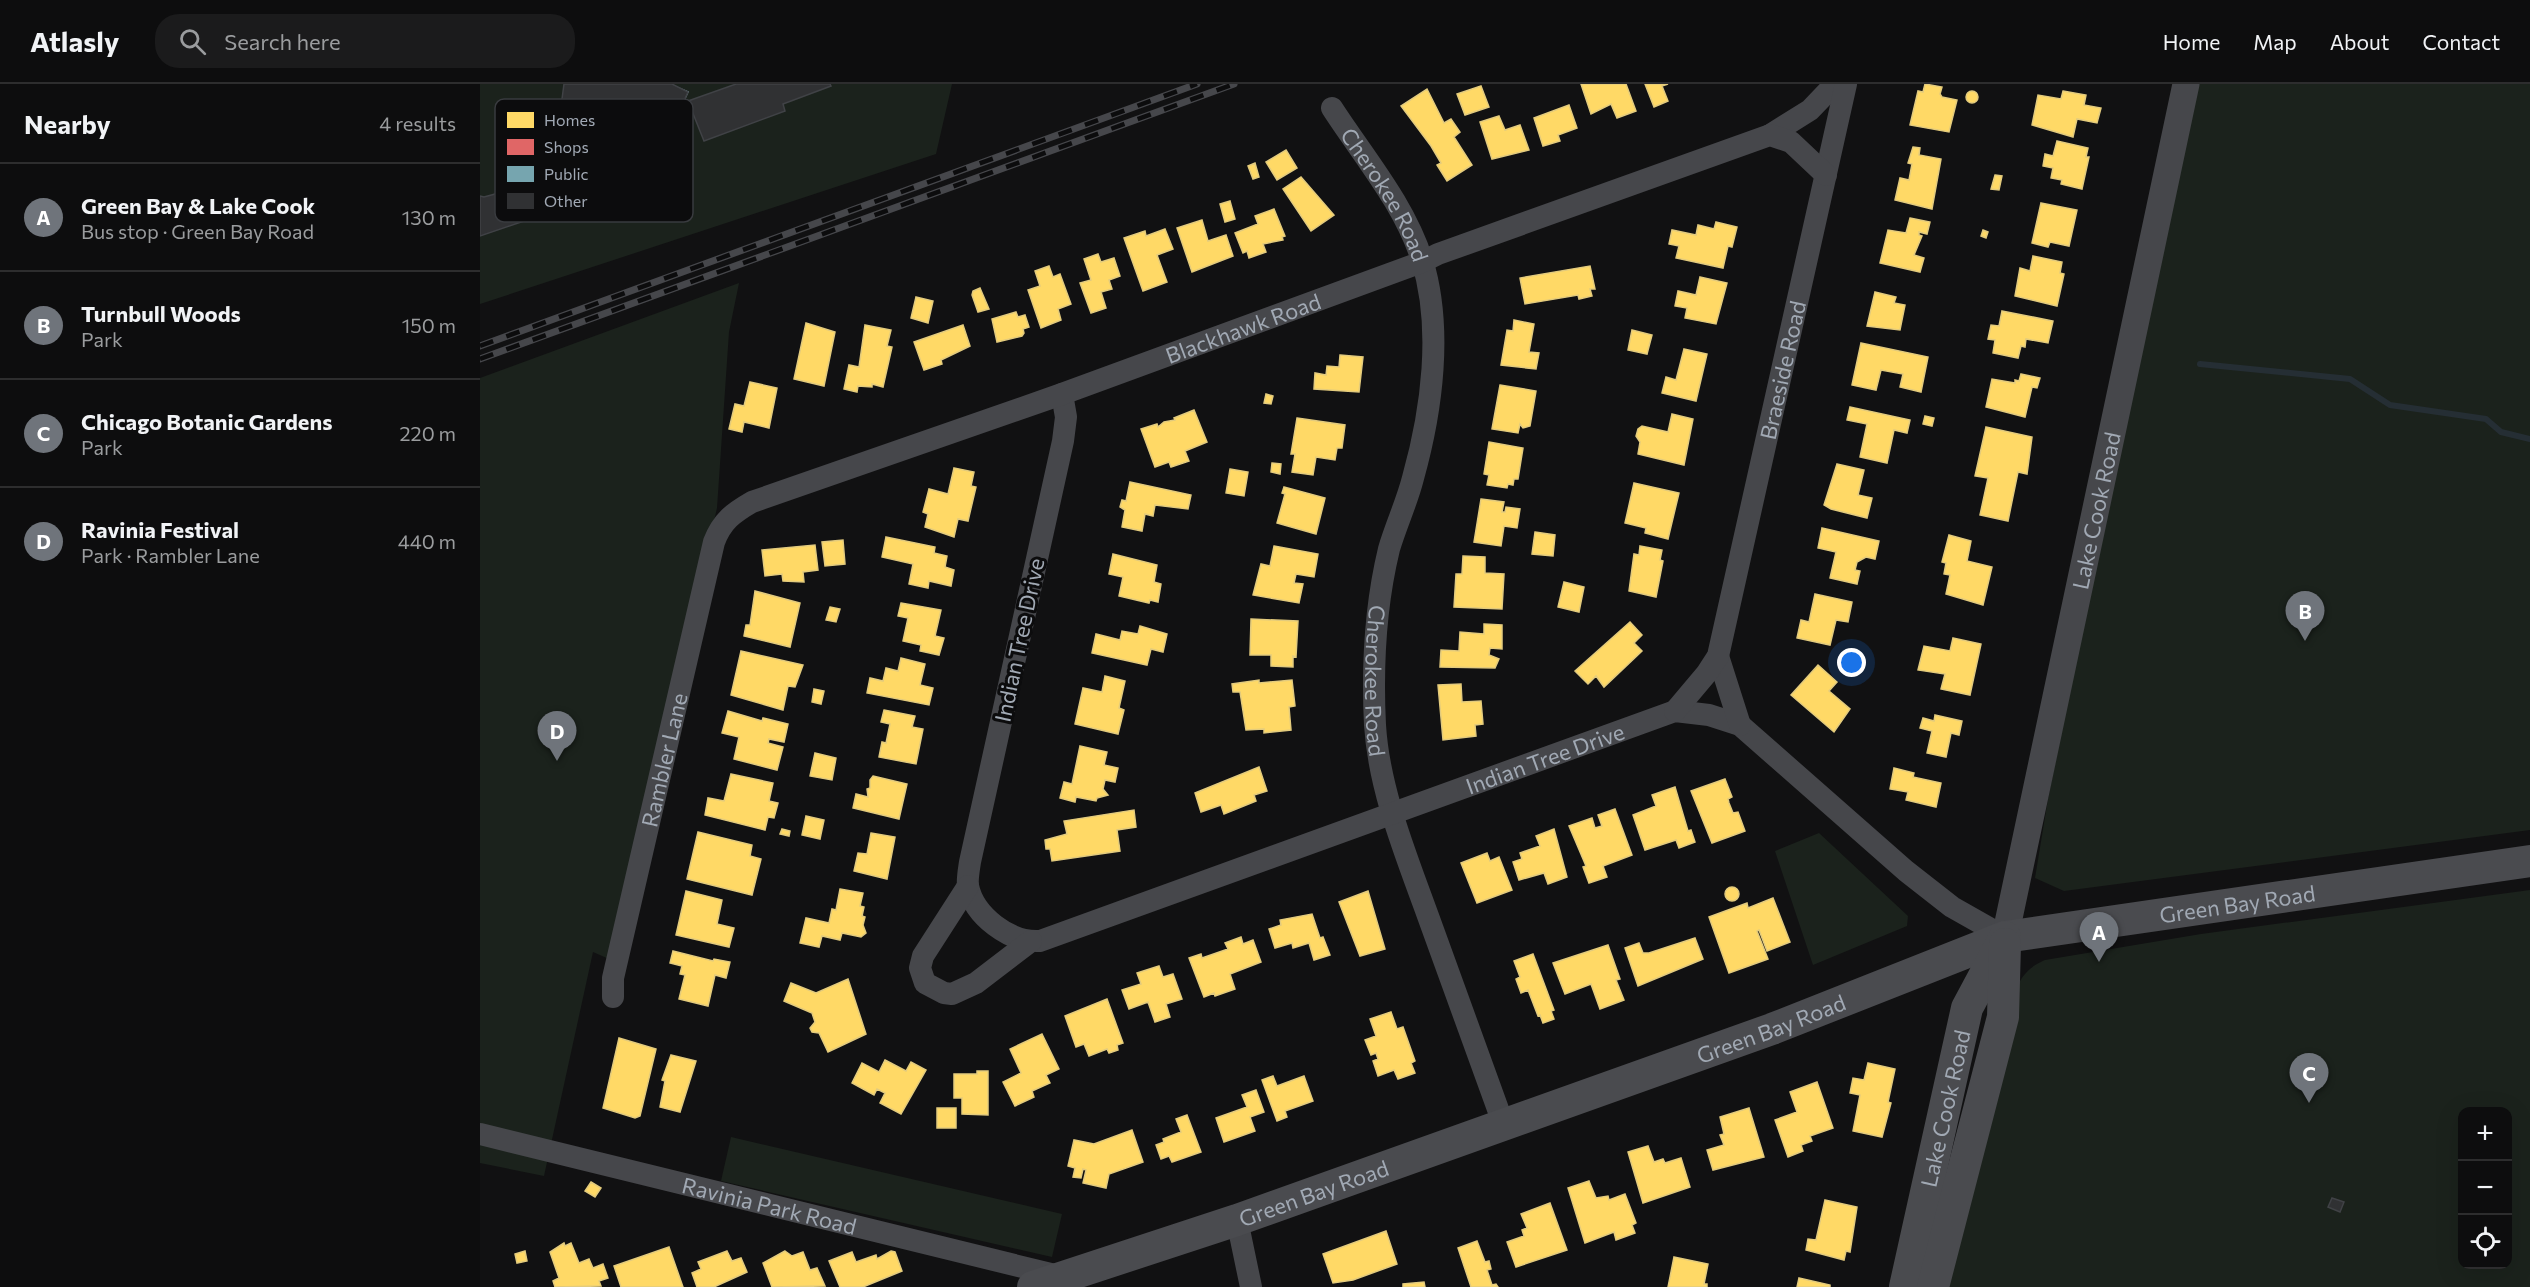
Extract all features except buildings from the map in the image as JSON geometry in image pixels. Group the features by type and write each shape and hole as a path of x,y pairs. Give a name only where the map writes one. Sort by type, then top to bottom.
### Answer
{"main road":[{"name":"Green Bay Road","path":"1046,1282 1237,1220 1503,1123 1772,1029 2005,938 2530,861"},
{"name":"Lake Cook Road","path":"1905,1287 1966,1008 2005,938"},
{"name":"Lake Cook Road","path":"1933,1287 2002,1017 2005,938"}],"street":[{"name":"Blackhawk Road","path":"720,525 732,513 753,502 1062,394 1422,262 1438,254 1770,135 1809,110 1835,84"},
{"name":"Braeside Road","path":"1675,711 1707,674 1718,656 1846,84"},
{"name":"Lake Cook Road","path":"2005,938 2186,84"},
{"name":"Cherokee Road","path":"1332,108 1410,231 1422,262 1432,306 1429,393 1413,478 1387,559 1378,604 1373,659 1376,728 1381,765 1394,814 1503,1123"},
{"path":"1770,135 1791,142 1826,175"},
{"name":"Indian Tree Drive","path":"1062,394 1066,417 1063,441 970,862 968,886 923,956 920,968 925,983 944,993 964,989 1031,941 1040,941 1675,711 1708,715 1740,725 1906,871 1952,907 2005,938"},
{"name":"Rambler Lane","path":"613,997 613,978 714,542 720,525"},
{"path":"1718,656 1740,725"},
{"path":"968,886 982,914 1001,930 1031,941"},
{"name":"Ravinia Park Road","path":"480,1134 1046,1282"},
{"path":"1237,1220 1251,1287"}],"shaded area":[{"path":"480,84 952,84 936,154 480,304"},
{"path":"2192,84 2530,84 2530,830 2064,891 2035,878 2048,799"},
{"path":"739,283 729,332 717,508 661,751 609,959 593,952 544,1176 480,1163 480,378"},
{"path":"1819,833 1908,916 1907,926 1813,965 1775,851"},
{"path":"2530,890 2530,1287 1939,1287 2015,991 2023,976 2045,960 2201,934"},
{"path":"731,1137 1062,1214 1052,1257 721,1181"}],"waterway":[{"path":"2200,364 2350,379 2390,405 2486,419 2501,432 2530,439"}],"railway":[{"path":"480,346 1197,84"},
{"path":"480,359 1234,84"}],"place":[{"name":"Turnbull Woods","path":"2305,641"},
{"name":"Ravinia Festival","path":"557,761"},
{"name":"Green Bay & Lake Cook","path":"2099,962"},
{"name":"Chicago Botanic Gardens","path":"2309,1103"}]}
